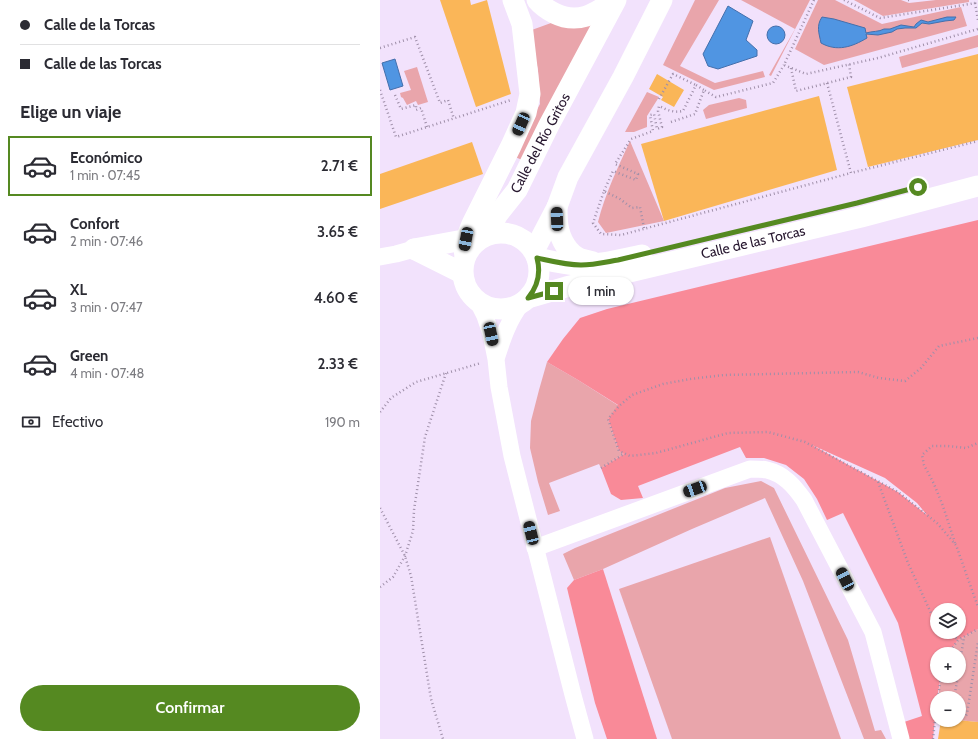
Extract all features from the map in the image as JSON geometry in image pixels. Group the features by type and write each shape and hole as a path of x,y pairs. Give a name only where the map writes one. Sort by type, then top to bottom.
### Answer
{"street":[{"path":"513,0 522,24 530,94 526,113 472,224 465,286 473,298 478,302 499,310 506,309 524,301"},
{"path":"537,0 548,10 557,15 576,18 590,15 599,11 615,0"},
{"name":"Calle del Río Gritos","path":"469,251 517,190 549,125 615,0"},
{"path":"535,255 557,207 568,177 623,76 662,0"},
{"path":"535,255 570,264 598,264 857,203 978,171"},
{"name":"Calle de las Torcas","path":"524,301 566,287 862,216 978,186"},
{"path":"557,207 558,227 564,244 569,251 580,259 598,264"},
{"path":"414,249 469,251 492,234 500,233 516,236 526,242 535,255 539,270 538,282 532,293 513,315 496,358"},
{"path":"380,257 414,249 469,251"},
{"path":"478,302 485,316 491,334 512,456 585,739"},
{"path":"535,548 750,469 766,470 782,476 794,486 804,500 872,632 901,739"}],"path":[{"path":"659,99 673,74 716,97 773,83 784,65 814,0"},
{"path":"844,0 880,18 975,1 978,20"},
{"path":"784,65 806,74 878,58 978,29"},
{"path":"380,48 414,37 440,103 448,100 454,119"},
{"path":"791,68 796,91 852,77 849,64"},
{"path":"826,83 851,173"},
{"path":"696,85 684,111 670,111 659,106 658,111 662,127 657,129 654,114 650,115 653,131 631,139 616,164 638,174 636,180 613,171 604,191 594,223 600,234 621,235 851,173 978,142"},
{"path":"380,90 396,137 530,94"},
{"path":"670,122 695,114 704,90"},
{"path":"394,95 400,109 416,105 416,110 421,108 427,127"},
{"path":"604,191 620,199 632,208 640,207 644,228"},
{"path":"956,545 937,523 898,492 805,442 768,432 728,433 656,453 630,456 619,451 608,419 619,406 632,395 663,384 690,379 724,375 858,372 879,378 905,382 921,368 939,346 978,338"},
{"path":"380,412 390,398 416,382 496,358"},
{"path":"380,587 393,577 405,556 413,531 414,510 425,437 446,373"},
{"path":"978,444 966,448 932,446 922,455 924,465 943,506 978,607"},
{"path":"601,468 624,454"},
{"path":"878,482 908,563 930,611"},
{"path":"380,508 405,556 411,576 431,700 443,739"},
{"path":"966,635 978,629"},
{"path":"953,647 958,640"},
{"path":"966,716 978,642"},
{"path":"933,739 934,727"}],"shaded area":[{"path":"695,0 719,0 680,66 715,83 763,71 765,77 714,90 663,65"},
{"path":"741,0 810,0 771,76 769,75 795,29"},
{"path":"818,0 835,0 882,24 961,7 967,26 824,65 795,49"},
{"path":"854,0 901,0 909,3 936,0 969,0 969,2 883,16"},
{"path":"593,22 522,160 513,156 540,104 538,70 529,31 551,23 569,28"},
{"path":"978,35 978,47 902,68 899,57"},
{"path":"417,67 428,102 418,105 416,101 407,105 400,93 411,90 404,71"},
{"path":"647,92 659,97 647,116 647,127 634,132 625,132"},
{"path":"739,98 746,100 747,108 706,119 703,110 709,105"},
{"path":"630,141 664,221 606,233 598,222 608,191"},
{"path":"978,220 978,629 966,636 966,603 930,603 930,639 960,639 953,647 930,647 930,683 940,683 938,691 930,691 930,727 934,727 933,739 901,739 898,724 922,716 898,623 843,513 827,520 817,499 804,479 786,465 764,458 746,458 740,447 638,486 643,498 621,500 611,494 601,468 624,454 619,451 608,419 618,405 547,362 580,318 607,309","holes":["812,445 885,478 917,503 927,515 898,492"]},
{"path":"547,362 619,406 608,419 619,451 624,454 601,468 599,464 549,483 560,511 548,515 530,448 531,421"},
{"path":"761,481 774,488 848,640 875,731 881,730 886,739 864,739 803,581 765,498 603,569 574,580 563,554 725,488"},
{"path":"770,537 841,739 672,739 619,589"},
{"path":"603,569 657,739 607,739 595,703 567,588 574,580"},
{"path":"978,629 978,722 966,721 966,691 939,691 940,683 966,683 966,647 953,647 958,640 966,639 966,636"}],"water":[{"path":"728,6 753,21 746,40 757,50 757,56 718,69 708,66 703,54"},
{"path":"822,17 865,28 866,33 890,29 901,25 914,27 921,20 928,22 947,17 956,17 954,20 929,24 922,23 916,28 897,29 892,32 878,35 866,34 867,38 850,46 839,48 827,46 821,43 819,27"},
{"path":"772,26 780,26 785,31 783,42 780,44 772,44 767,39 767,31"},
{"path":"395,59 403,86 390,90 382,63"}],"building":[{"path":"440,0 470,0 471,5 487,0 511,94 476,107"},
{"path":"978,54 978,140 868,167 847,87"},
{"path":"657,74 684,90 674,107 661,100 663,97 649,89"},
{"path":"819,96 837,170 664,221 641,144"},
{"path":"472,142 483,174 380,209 380,174"},
{"path":"966,721 978,722 978,739 938,739 940,727 966,727"}],"route":[{"path":"554,291 528,298 538,282 539,270 537,258 559,263 580,265 598,264 857,203 918,187"}]}
